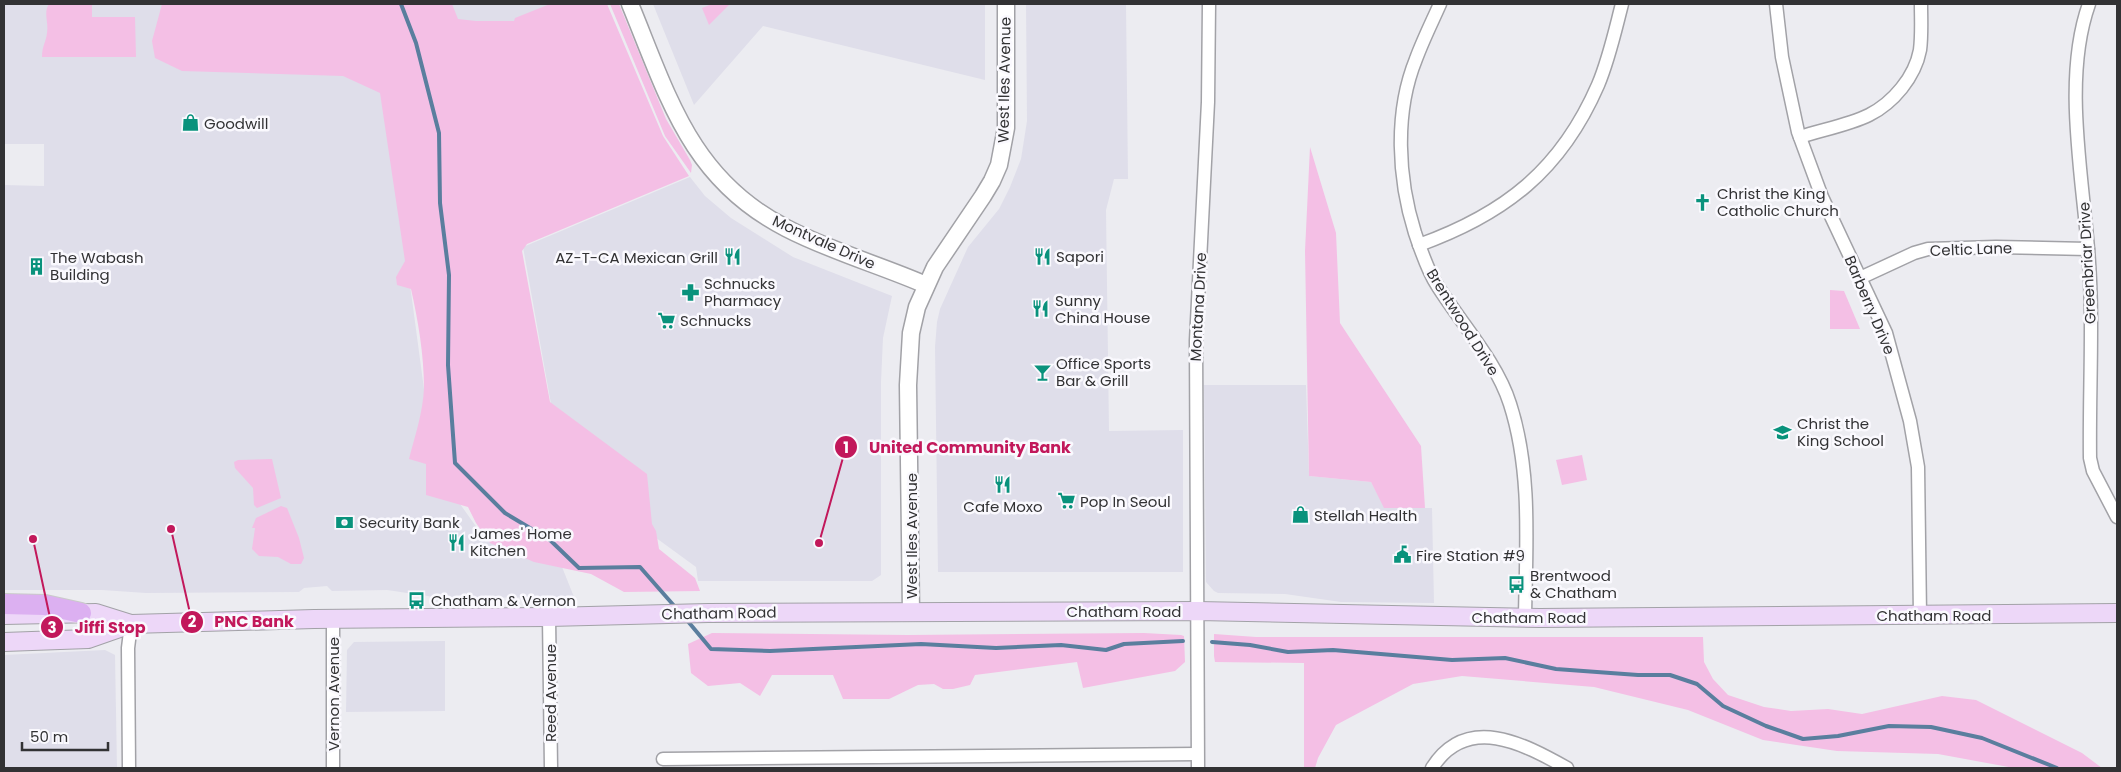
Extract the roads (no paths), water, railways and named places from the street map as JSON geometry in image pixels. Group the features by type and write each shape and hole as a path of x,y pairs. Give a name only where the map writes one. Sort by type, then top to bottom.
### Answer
{"main road":[{"path":"4,604 44,604 81,613"},
{"name":"Chatham Road","path":"4,642 88,639 131,624 708,613 1198,611 1525,617 2117,614"},
{"name":"Chatham Road","path":"4,614 96,613 131,624"}],"street":[{"name":"Montvale Drive","path":"630,4 679,122 702,158 733,191 748,205 786,228 926,285"},
{"name":"West Iles Avenue","path":"911,612 909,354 911,333 917,307 926,285 942,256 992,181 999,165 1006,128 1006,4"},
{"name":"Montana Drive","path":"1198,611 1196,341 1208,102 1209,4"},
{"name":"Brentwood Drive","path":"1440,4 1415,61 1405,100 1401,130 1400,164 1407,208 1419,245 1435,283 1485,355 1510,402 1524,473 1525,617"},
{"path":"1419,245 1467,226 1490,213 1529,184 1553,161 1571,136 1599,83 1622,4"},
{"name":"Barberry Drive","path":"1776,4 1782,56 1792,109 1800,137 1822,197 1886,333 1910,421 1918,468 1920,616"},
{"path":"1800,137 1868,115 1884,105 1896,94 1907,81 1920,50 1921,4"},
{"name":"Greenbriar Drive","path":"2089,4 2079,42 2076,83 2090,293 2090,458 2093,471 2117,517"},
{"name":"Celtic Lane","path":"1860,278 1914,253 1928,249 1996,246 2088,249"},
{"path":"1198,611 1198,768"},
{"name":"Reed Avenue","path":"550,617 551,768"},
{"name":"Vernon Avenue","path":"333,619 333,768"},
{"path":"129,768 128,648 131,624"},
{"path":"1432,768 1444,753 1454,746 1466,740 1485,737 1496,738 1523,746 1567,768"},
{"path":"663,759 766,763 982,762 1198,754"}],"waterway":[{"path":"401,4 416,43 439,133 440,203 449,275 448,365 455,463 505,513 550,540 579,568 640,567 676,608"},
{"path":"686,619 711,649 770,651 921,644 996,648 1061,645 1106,650 1124,644 1183,641"},
{"path":"1212,642 1250,645 1288,652 1333,650 1452,660 1505,658 1556,669 1638,675 1670,675 1697,684 1723,706 1766,726 1803,739 1838,736 1889,726 1931,727 1982,738 2057,768"}],"place":[{"name":"Goodwill","path":"190,123"},
{"name":"Christ the King Catholic Church","path":"1703,202"},
{"name":"Sapori","path":"1042,256"},
{"name":"AZ-T-CA Mexican Grill","path":"732,257"},
{"name":"The Wabash Building","path":"36,266"},
{"name":"Schnucks Pharmacy","path":"690,292"},
{"name":"Sunny China House","path":"1041,309"},
{"name":"Schnucks","path":"666,320"},
{"name":"Office Sports Bar & Grill","path":"1042,372"},
{"name":"Christ the King School","path":"1783,432"},
{"name":"Cafe Moxo","path":"1003,485"},
{"name":"Pop In Seoul","path":"1066,501"},
{"name":"Stellah Health","path":"1300,515"},
{"name":"Security Bank","path":"345,522"},
{"name":"PNC Bank","path":"171,529"},
{"name":"Jiffi Stop","path":"33,539"},
{"name":"James' Home Kitchen","path":"456,542"},
{"name":"United Community Bank","path":"819,543"},
{"name":"Fire Station #9","path":"1402,555"},
{"name":"Brentwood & Chatham","path":"1516,584"},
{"name":"Chatham & Vernon","path":"417,600"}]}
